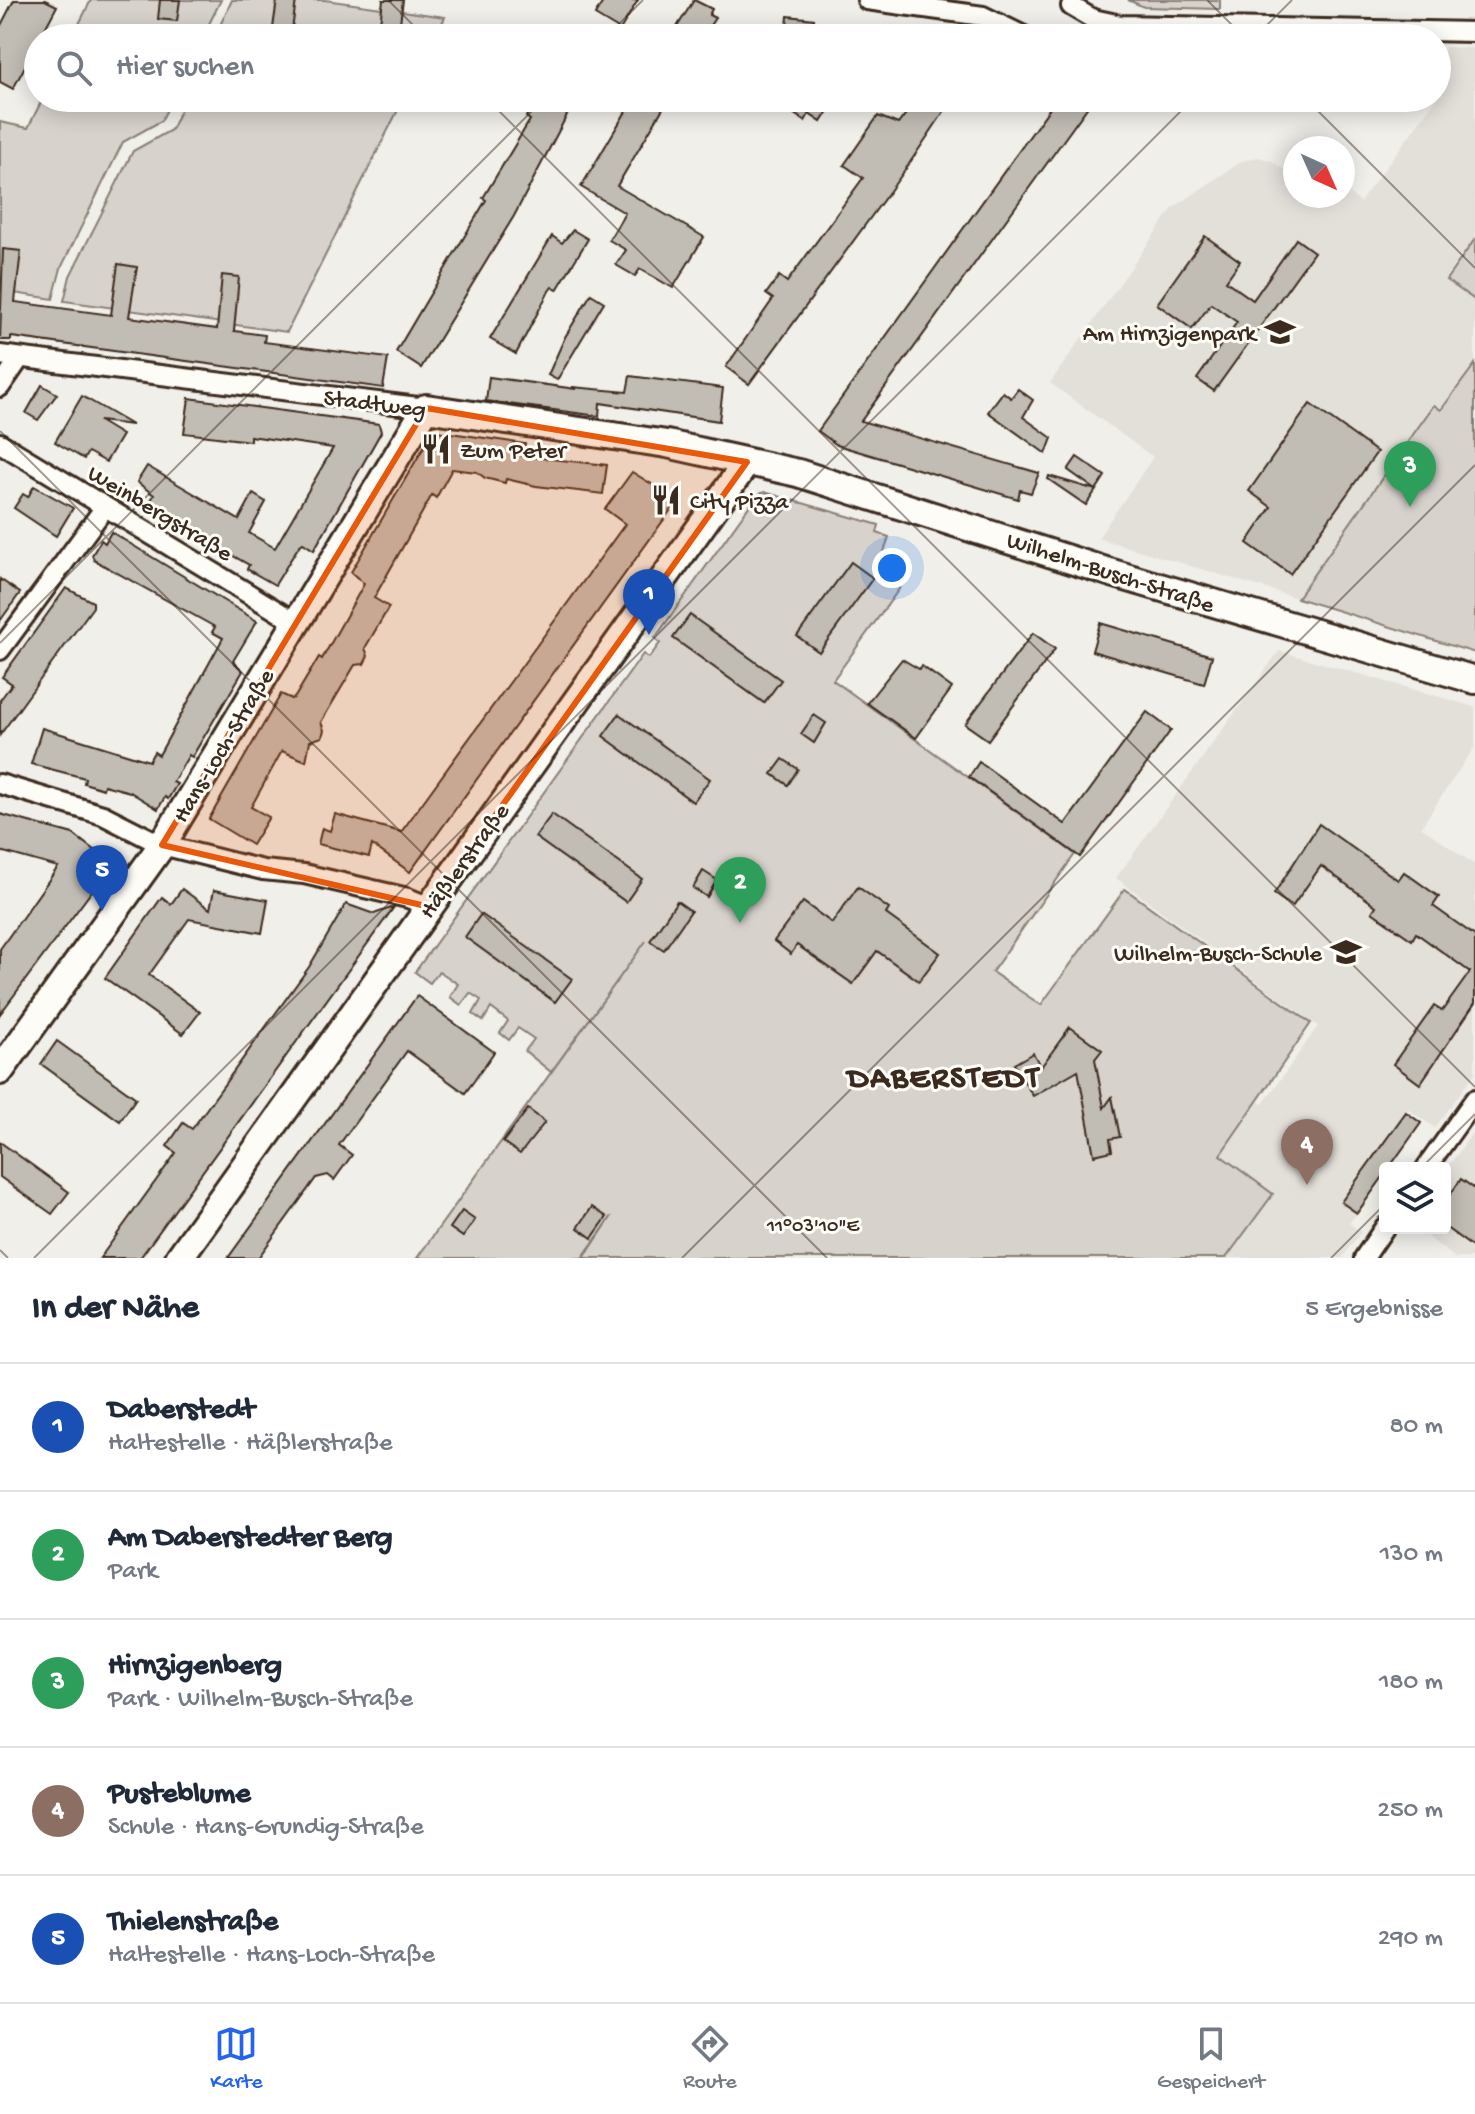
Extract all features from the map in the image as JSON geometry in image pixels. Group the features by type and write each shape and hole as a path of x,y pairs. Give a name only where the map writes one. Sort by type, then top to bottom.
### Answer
{"street":[{"path":"867,0 983,16 999,24"},
{"path":"1071,6 1093,19 1116,24"},
{"path":"1451,32 1475,32"},
{"name":"Stadtweg","path":"0,355 426,408 667,444 747,462"},
{"path":"0,387 20,358"},
{"name":"Hans-Loch-Straße","path":"0,1071 162,845 426,408"},
{"name":"Weinbergstraße","path":"0,443 297,623"},
{"name":"Wilhelm-Busch-Straße","path":"747,462 798,473 1112,573 1475,680"},
{"name":"Häßlerstraße","path":"179,1258 747,462"},
{"path":"0,650 105,507"},
{"path":"0,784 103,815 162,845 263,870 304,874 408,898 430,907"},
{"path":"1430,1162 1475,1099"},
{"path":"1364,1258 1380,1234"}],"highlighted area":[{"path":"426,408 747,462 430,907 162,845"}],"shaded area":[{"path":"91,0 221,0 209,24 79,24"},
{"path":"232,0 325,0 445,17 442,24 221,24"},
{"path":"1128,0 1220,0 1220,9 1144,7"},
{"name":"Am Hirnzigenpark","path":"1451,47 1475,48 1475,239 1446,280 1475,300 1475,364 1441,410 1433,405 1297,598 1098,538 1153,457 1050,383 1173,208 1242,161 1258,157 1270,160 1283,169 1283,208 1355,208 1355,198 1360,202 1427,112 1451,112"},
{"path":"36,112 166,112 161,121 123,142 61,268 53,299 0,291 0,122 28,128"},
{"path":"179,112 397,112 287,332 64,301 70,276 133,151 171,130"},
{"path":"1475,239 1475,300 1446,280"},
{"path":"1475,364 1475,653 1297,598 1434,405 1441,410"},
{"path":"764,492 879,525 877,533 889,537 877,572 901,581 899,589 833,680 1075,854 992,972 1041,1005 1125,889 1311,1023 1220,1155 1273,1194 1226,1258 584,1258 612,1216 582,1258 417,1258 646,941 551,1072 525,1051 534,1039 518,1028 509,1040 500,1033 508,1021 491,1008 483,1021 473,1014 481,1000 470,993 461,1005 450,997 458,984 439,971 430,983 415,972 643,654 649,658 660,643 655,638 757,495"},
{"name":"Wilhelm-Busch-Schule","path":"1279,651 1475,707 1475,746 1421,827 1475,865 1475,1073 1435,1128 1408,1109 1342,1201 1357,1213 1349,1223 1361,1232 1342,1258 1226,1258 1273,1194 1219,1156 1257,1101 1263,1104 1318,1026 1116,878"},
{"path":"1475,1129 1475,1258 1455,1258 1424,1234 1451,1234 1451,1163"}],"building":[{"path":"14,0 45,0 57,6 47,24 24,24 24,68 13,89 0,82 0,27"},
{"path":"160,0 180,0 177,21 158,19"},
{"path":"277,0 296,0 293,24 274,24"},
{"path":"383,0 403,0 400,24 380,24"},
{"path":"604,0 638,0 624,24 610,24 595,15"},
{"path":"694,0 712,9 709,15 715,18 711,24 679,24"},
{"path":"788,16 814,19 813,24 787,24"},
{"path":"529,112 569,112 514,216 421,368 396,352 486,200 483,198 530,120 526,117"},
{"path":"626,112 661,112 617,186 704,237 673,288 640,269 635,276 616,265 626,250 609,240 625,213 581,187"},
{"path":"791,112 827,112 821,122 809,114 805,121"},
{"path":"907,112 944,112 903,173 749,384 726,367 773,299 766,294 779,276 787,282 863,178 844,165 878,116 898,124"},
{"path":"1047,112 1084,112 861,421 1039,473 1031,493 1020,490 1018,499 837,445 818,431"},
{"path":"573,230 588,239 557,290 552,287 549,291 516,354 490,339 552,236 562,243"},
{"path":"1205,236 1240,261 1226,281 1253,300 1296,239 1314,252 1214,391 1197,379 1237,322 1211,304 1192,329 1157,304"},
{"path":"3,249 21,251 15,302 111,315 118,264 137,267 129,317 217,329 222,275 239,277 234,331 265,335 264,342 388,358 383,388 11,337 11,340 0,340"},
{"path":"591,294 604,302 557,380 548,375 565,337"},
{"path":"630,376 723,388 719,421 600,403 599,416 486,401 489,377 576,389 572,387 627,392"},
{"path":"42,385 57,394 38,420 26,413"},
{"path":"1018,389 1033,400 1023,417 1052,438 1046,454 988,412 1003,392 1011,398"},
{"path":"82,396 132,425 99,421 122,435 106,462 88,452 84,459 55,442"},
{"path":"189,398 379,424 381,432 314,550 303,543 299,546 275,585 247,569 249,565 147,507 154,495 137,482 147,466 239,520 253,494 266,502 249,533 275,548 333,448 250,436 250,441 184,433"},
{"path":"1310,404 1377,452 1290,574 1247,543 1271,507 1249,491"},
{"path":"437,431 525,444 522,456 607,465 603,494 506,479 505,483 485,478 477,472 452,469 436,498 432,495 374,598 389,607 365,648 368,656 364,664 355,665 321,722 324,730 322,737 310,741 306,761 282,751 251,807 269,817 252,845 209,819 281,694 292,699 295,697 319,657 322,659 364,584 351,572 432,433"},
{"path":"1077,457 1105,476 1096,490 1068,470"},
{"path":"632,472 678,500 410,872 372,845 369,857 318,844 322,828 330,831 335,814 401,832 625,524 605,509"},
{"path":"1049,476 1096,490 1086,505 1048,479"},
{"path":"34,486 73,508 56,536 14,508 23,494 28,497"},
{"path":"111,532 257,621 233,661 243,671 192,757 189,755 173,782 177,784 168,799 165,797 158,809 130,792 104,785 103,789 84,783 85,778 31,764 42,728 149,761 154,752 159,755 223,638 212,632 215,627 94,560 92,555 101,540 105,543"},
{"path":"851,562 873,578 819,652 797,636"},
{"path":"0,579 20,593 0,621"},
{"path":"66,588 93,602 93,607 0,735 0,700 12,684 2,677"},
{"path":"690,615 781,680 764,703 673,638"},
{"path":"1100,623 1212,656 1204,684 1092,651"},
{"path":"1033,633 1055,649 988,740 965,724"},
{"path":"902,659 919,669 922,666 952,688 916,738 867,703"},
{"path":"1147,712 1171,730 1080,857 969,777 979,762 1065,824"},
{"path":"619,714 710,779 693,802 603,736"},
{"path":"814,715 826,723 814,743 801,734"},
{"path":"783,759 798,769 788,785 772,774"},
{"path":"0,814 73,834 112,864 0,1014 0,949 58,867 0,851"},
{"path":"552,814 642,879 626,902 535,837"},
{"path":"1319,824 1398,880 1404,872 1439,897 1433,906 1475,936 1475,1003 1420,1084 1393,1064 1434,1006 1442,1011 1470,972 1416,933 1412,940 1372,912 1376,906 1321,866 1292,907 1274,894"},
{"path":"703,871 717,880 707,897 693,888"},
{"path":"858,887 889,909 886,914 940,953 919,981 877,951 853,984 797,945 791,954 774,941 803,902 832,923"},
{"path":"182,889 210,909 214,890 268,900 262,933 189,919 149,975 200,1012 183,1034 105,978 162,897 171,904"},
{"path":"677,901 691,911 664,950 650,941"},
{"path":"346,904 374,914 394,907 140,1258 100,1258 176,1153 167,1146 183,1123 192,1129 309,967"},
{"path":"481,914 572,979 555,1002 465,937"},
{"path":"417,996 494,1052 474,1081 465,1093 407,1051 339,1145 352,1155 334,1180 328,1175 316,1178 258,1258 228,1258"},
{"path":"1070,1027 1102,1050 1095,1059 1104,1108 1112,1097 1120,1137 1110,1139 1112,1151 1094,1155 1078,1070 1033,1096 1014,1064 1033,1053 1041,1067"},
{"path":"57,1041 136,1098 120,1121 41,1064"},
{"path":"528,1109 545,1122 520,1154 503,1142"},
{"path":"1406,1112 1421,1123 1393,1162 1379,1162 1379,1182 1357,1213 1341,1202"},
{"path":"0,1142 69,1192 52,1214 0,1177"},
{"path":"1461,1179 1475,1189 1475,1249 1451,1231 1451,1193"},
{"path":"592,1207 607,1217 592,1238 578,1228"},
{"path":"462,1211 475,1220 463,1237 450,1228"}],"place":[{"name":"Am Hirnzigenpark","path":"1280,332"},
{"name":"Zum Peter","path":"436,449"},
{"name":"City Pizza","path":"666,500"},
{"name":"Hirnzigenberg","path":"1410,507"},
{"name":"Daberstedt","path":"649,635"},
{"name":"Thielenstraße","path":"102,911"},
{"name":"Am Daberstedter Berg","path":"740,923"},
{"name":"Wilhelm-Busch-Schule","path":"1346,952"},
{"name":"Pusteblume","path":"1307,1185"}],"district":[{"name":"DABERSTEDT","path":"944,1075"}]}
